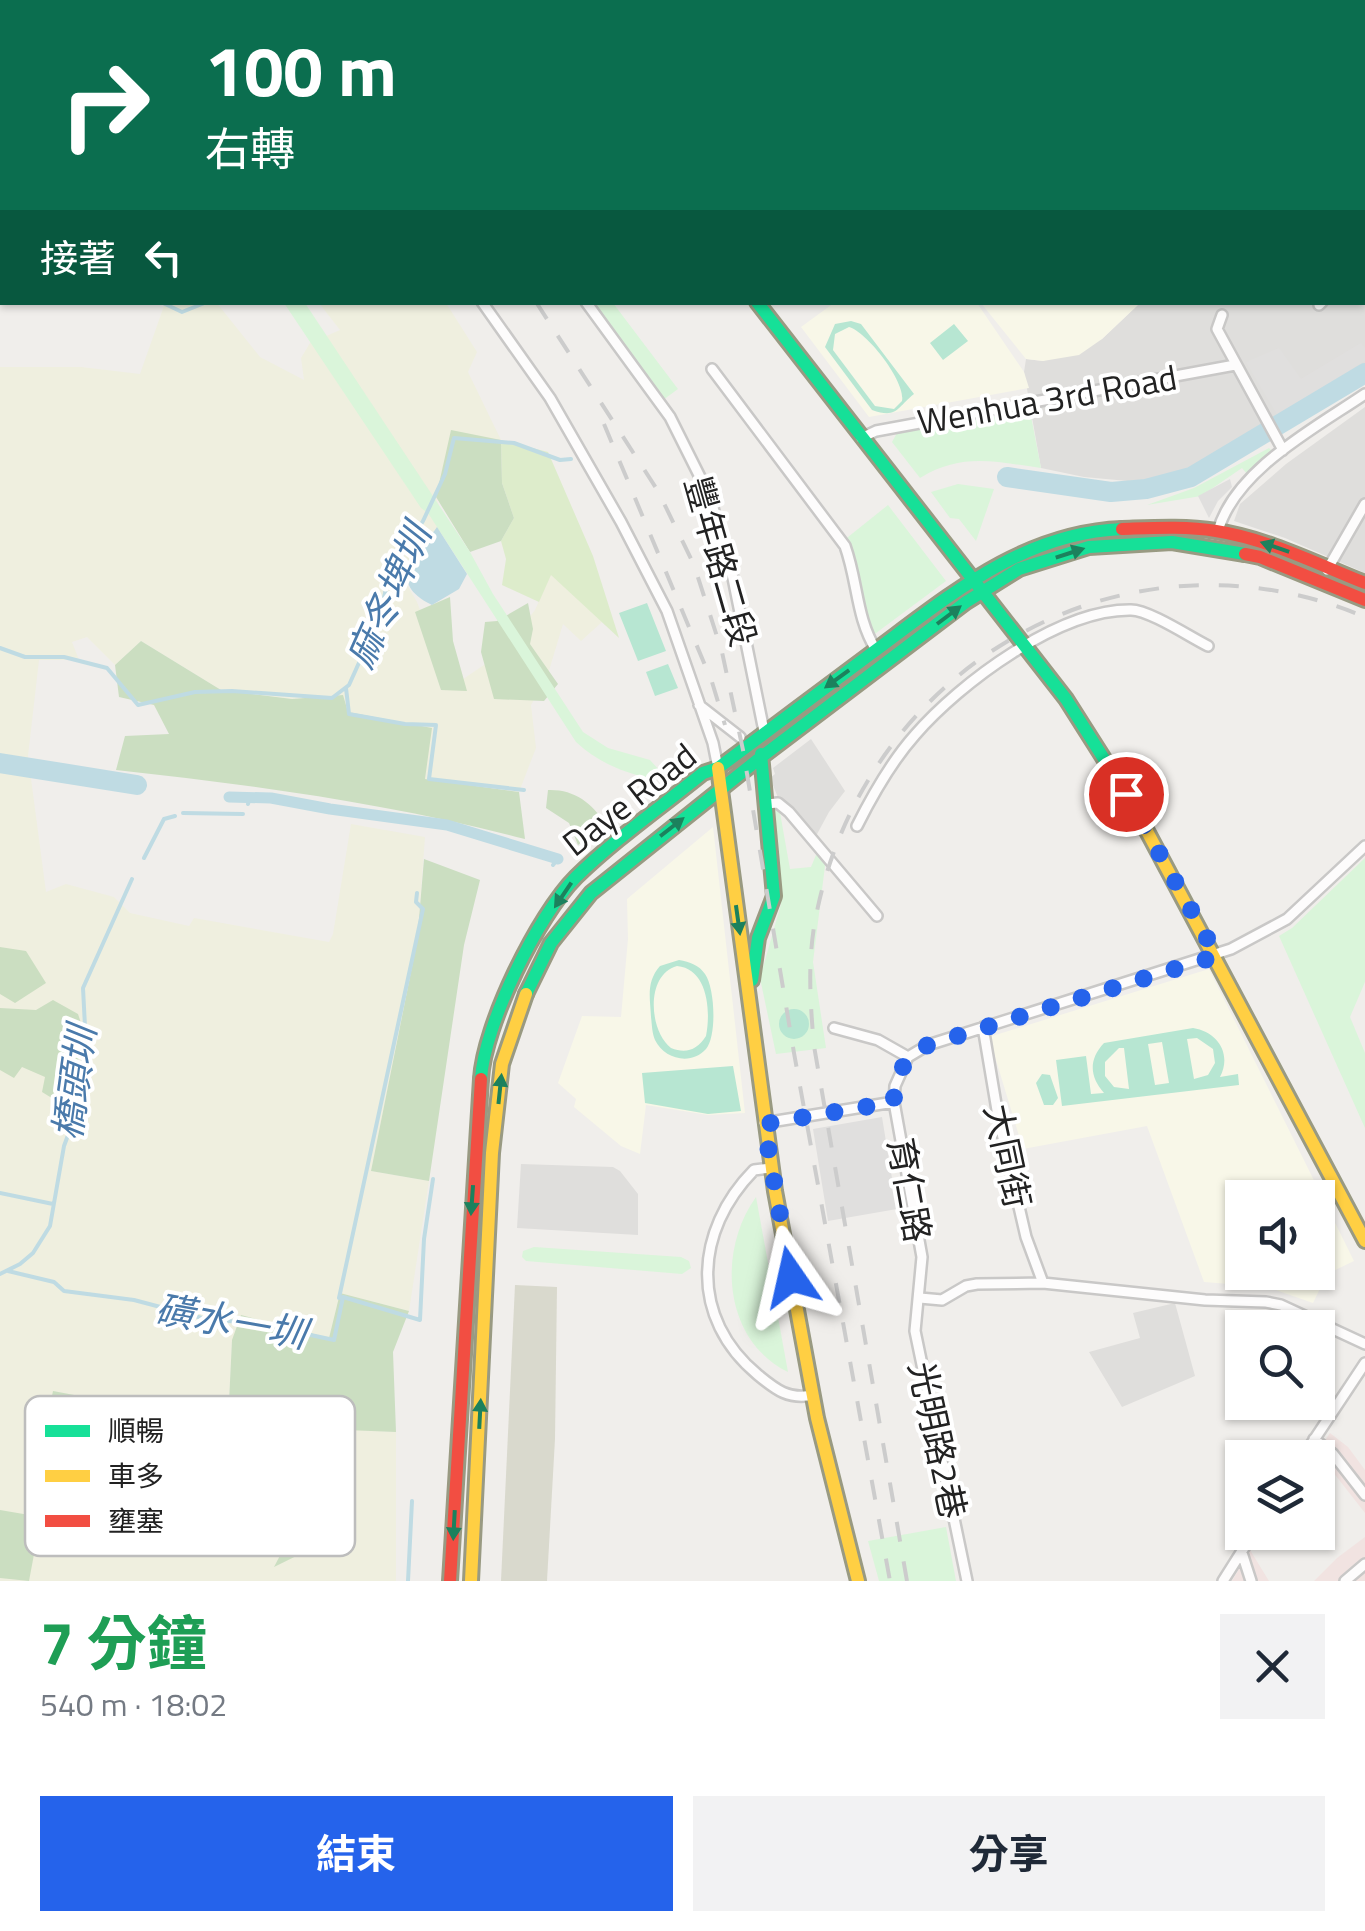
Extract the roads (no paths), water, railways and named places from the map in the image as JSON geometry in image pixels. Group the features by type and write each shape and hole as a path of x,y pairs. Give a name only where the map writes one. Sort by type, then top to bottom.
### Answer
{"main road":[{"path":"759,305 1066,699 1094,742 1148,828 1365,1241"},
{"name":"Daye Road","path":"450,1581 482,1062 501,1000 536,935 582,870 703,773 718,768 971,579 1035,545 1095,530 1172,527 1218,531 1262,542 1365,583"},
{"name":"Daye Road","path":"471,1581 492,1153 502,1064 533,974 551,943 591,893 760,758 981,592 1019,569 1089,547 1172,542 1260,557 1365,600"},
{"path":"751,1002 754,952 774,896 760,758 764,731"},
{"path":"718,768 771,1168 813,1395 858,1581"}],"street":[{"path":"484,305 550,398 667,611 718,768"},
{"name":"豐年路二段","path":"588,305 670,417 710,496 733,578 764,731"},
{"name":"Wenhua 3rd Road","path":"1222,315 1217,330 1282,447"},
{"name":"Wenhua 3rd Road","path":"860,438 876,430 1235,365"},
{"path":"712,369 845,546 864,630 876,650"},
{"path":"1218,531 1225,507 1234,495 1282,447 1365,394"},
{"path":"1321,581 1365,504"},
{"path":"858,826 894,761 915,734 944,704 1024,647 1075,621 1135,609 1208,646"},
{"path":"697,703 740,737"},
{"path":"765,804 778,803 789,812 876,916"},
{"path":"834,1028 878,1040 908,1058 928,1045 1217,956 1286,920 1365,846"},
{"name":"大同街","path":"983,1027 1026,1237 1043,1283"},
{"name":"育仁路","path":"908,1058 894,1086 894,1102 922,1257 920,1298"},
{"path":"764,1124 894,1102"},
{"path":"771,1168 754,1170 721,1214 710,1240 706,1286 711,1307 740,1360 775,1390 796,1399 813,1395"},
{"path":"920,1298 942,1300 977,1284 1043,1283 1205,1300 1266,1302 1281,1305 1365,1344"},
{"name":"光明路2巷","path":"920,1298 915,1331 967,1581"},
{"path":"1365,1363 1314,1439 1365,1494"},
{"path":"1223,1581 1244,1550"},
{"path":"1242,1553 1251,1581"},
{"path":"1345,1581 1365,1564"}],"water":[{"path":"437,527 467,574 459,589 432,605 410,587 408,578 414,559"}],"waterway":[{"path":"167,305 182,312 200,305"},
{"path":"1007,477 1111,492 1146,489 1191,477 1365,373"},
{"name":"麻冬埤圳","path":"0,648 25,657 64,657 107,668 138,705 195,692 332,698 349,685 380,616 389,575 423,521 445,474 454,438 514,443 560,460 571,459"},
{"path":"346,688 349,714 436,725 429,779 524,790"},
{"path":"0,763 137,785"},
{"path":"229,797 271,798 447,825 558,859"},
{"name":"橋頭圳","path":"248,804 250,797"},
{"name":"橋頭圳","path":"183,813 243,814"},
{"name":"橋頭圳","path":"144,858 164,819 175,816"},
{"path":"553,865 558,859"},
{"name":"橋頭圳","path":"0,1274 33,1253 50,1226 86,1046 83,988 132,879"},
{"path":"339,1298 423,909 416,902 417,893"},
{"name":"磺水一圳","path":"8,1271 54,1282 64,1291 134,1300 202,1318 264,1325 334,1340 343,1297 420,1320 424,1239 433,1179"},
{"path":"0,1193 53,1204"},
{"path":"408,1581 412,1501"}],"railway":[{"path":"538,305 658,491 694,565 722,652 743,750 890,1581"},
{"path":"604,424 712,682 725,725"},
{"path":"907,1581 814,1046 810,979 814,928 846,823 891,746 951,682 1022,633 1101,600 1187,586 1276,591 1365,617"}]}
